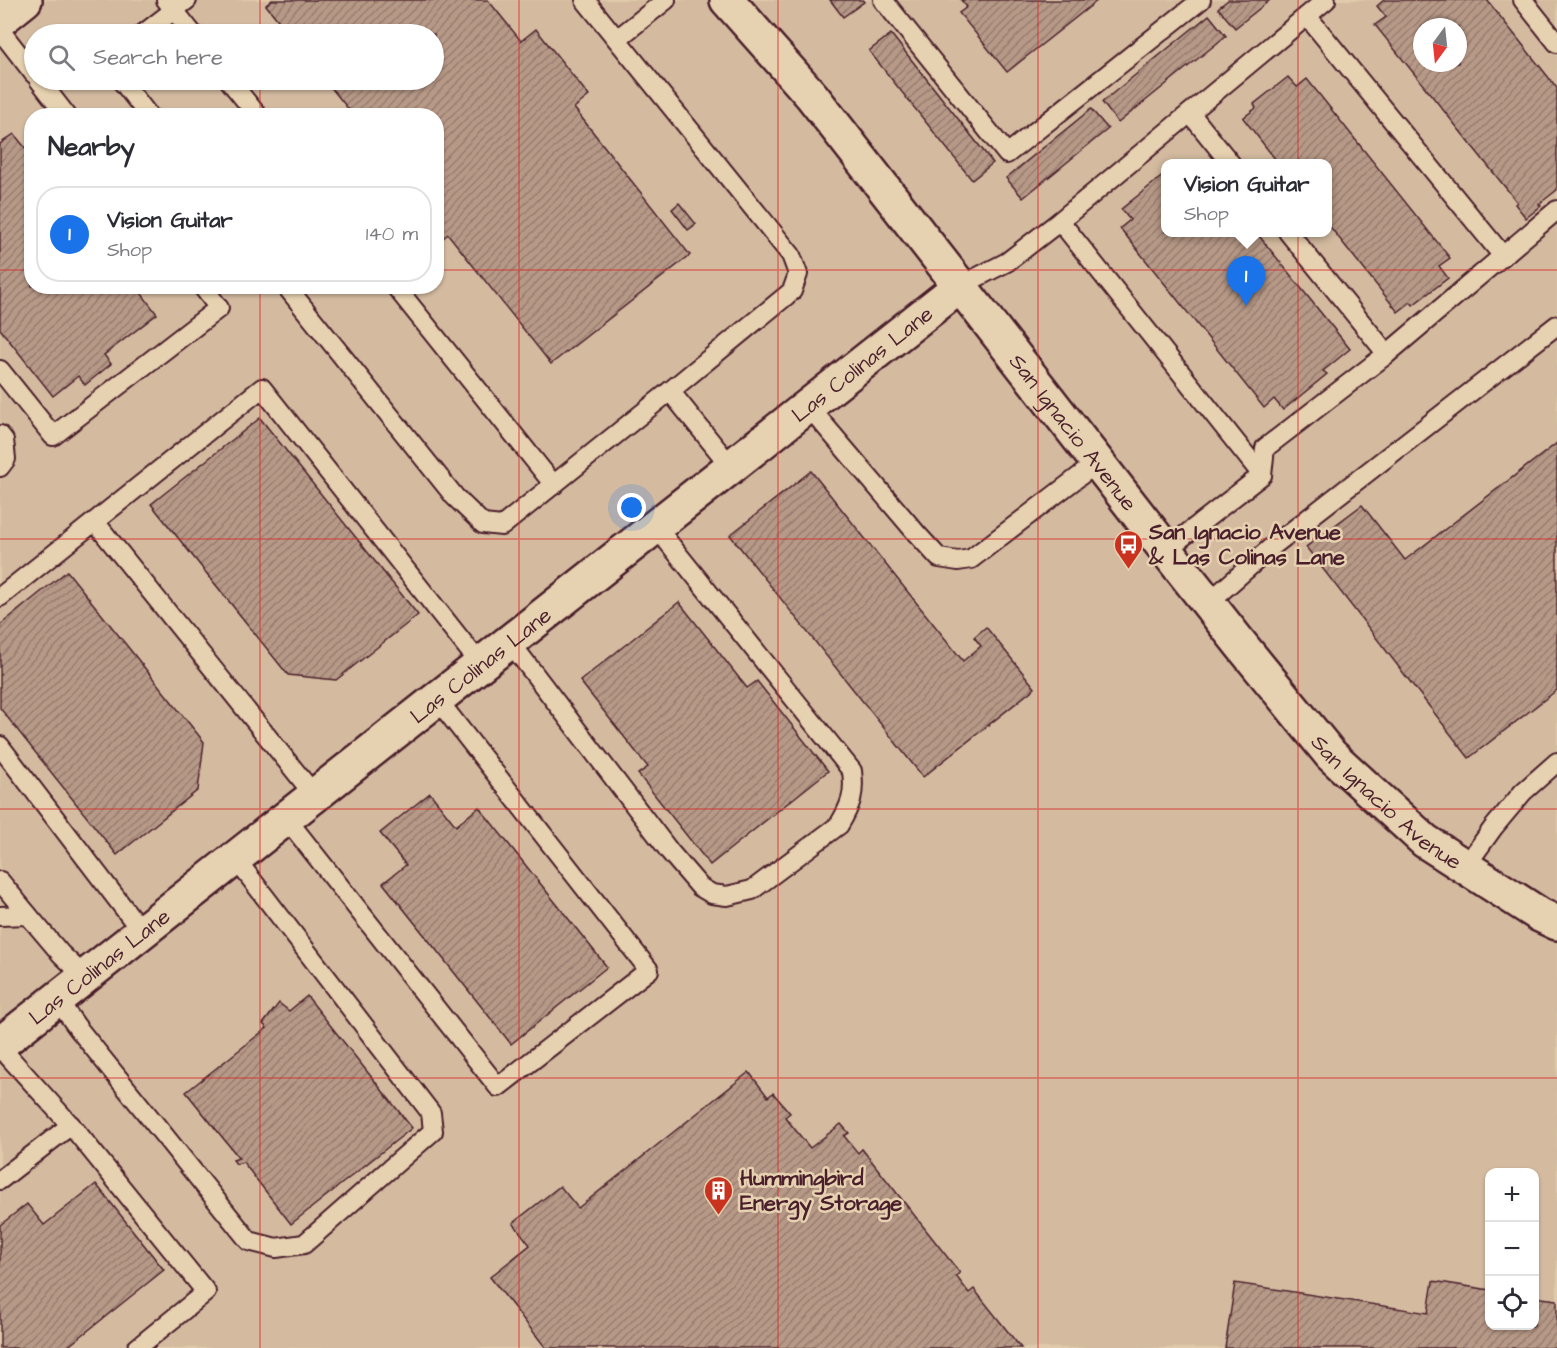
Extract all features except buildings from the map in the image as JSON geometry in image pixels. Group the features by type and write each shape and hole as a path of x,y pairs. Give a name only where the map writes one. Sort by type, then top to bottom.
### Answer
{"street":[{"path":"0,20 25,0"},
{"name":"San Ignacio Avenue","path":"727,0 812,96 1166,550 1331,755 1425,841 1540,915 1557,923"},
{"name":"Las Colinas Lane","path":"0,1045 960,286"}],"lane":[{"path":"292,294 454,497 483,524 502,526 792,291 798,274 792,255 585,0"},
{"path":"616,39 666,0"},
{"path":"883,0 1007,154 1201,0"},
{"path":"960,286 1007,262 1060,221 1326,0"},
{"path":"1523,0 1557,43"},
{"path":"154,24 175,4 187,24"},
{"path":"1307,16 1503,256"},
{"path":"0,30 24,61"},
{"path":"47,90 61,108"},
{"path":"128,90 143,108"},
{"path":"237,90 252,108"},
{"path":"1190,113 1228,159"},
{"path":"1166,550 1262,475 1265,448 1387,354 1557,210"},
{"path":"1060,221 1262,475"},
{"path":"1292,237 1387,354"},
{"path":"0,370 53,436 219,308 208,294"},
{"path":"401,294 554,485"},
{"path":"1208,603 1274,545 1557,325"},
{"path":"0,597 262,388 481,665"},
{"path":"670,391 732,468"},
{"path":"809,407 939,558 958,561 971,559 1098,462"},
{"path":"0,435 4,440 6,459 0,467"},
{"path":"95,522 315,796"},
{"path":"510,642 670,852 700,887 712,894 727,896 752,890 838,825 846,813 854,789 852,771 656,527"},
{"path":"286,818 498,1087 649,970 437,699"},
{"path":"0,746 142,932"},
{"path":"1465,867 1523,792 1557,762"},
{"path":"57,999 77,1027 249,1240 276,1248 304,1244 433,1131 431,1113 235,858"},
{"path":"0,881 61,954 85,977"},
{"path":"0,916 28,915"},
{"path":"0,1045 71,1125 206,1292 137,1348"},
{"path":"0,1180 71,1125"}],"shaded area":[{"path":"0,0 1557,0 1557,1348 0,1348"}],"place":[{"name":"Vision Guitar","path":"1246,306"},
{"name":"San Ignacio Avenue & Las Colinas Lane","path":"1128,570"},
{"name":"Hummingbird Energy Storage","path":"719,1216"}]}
